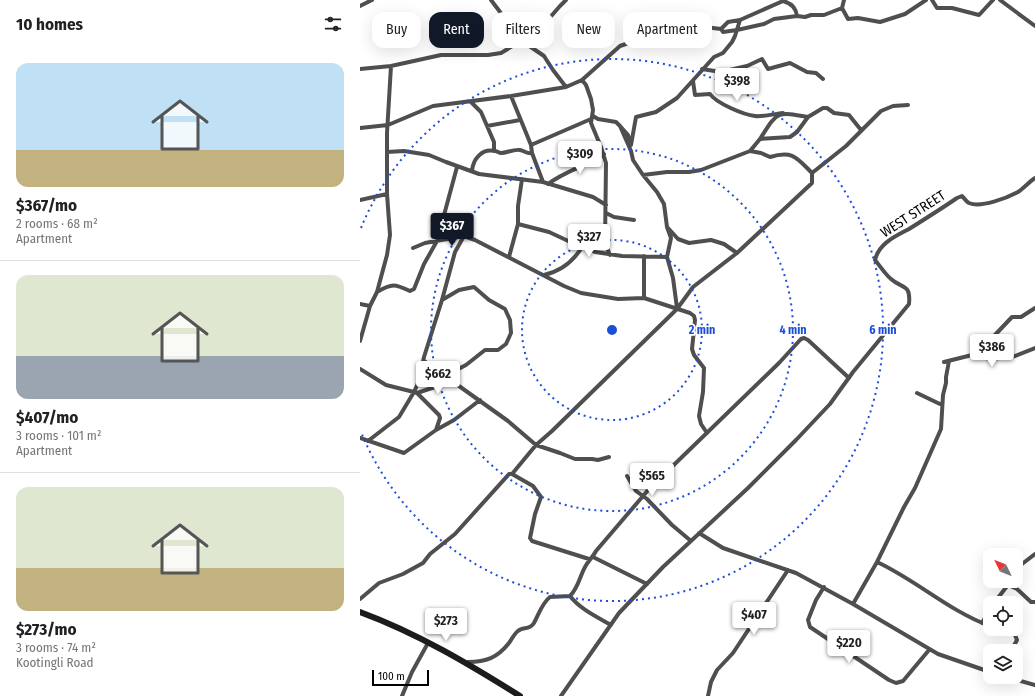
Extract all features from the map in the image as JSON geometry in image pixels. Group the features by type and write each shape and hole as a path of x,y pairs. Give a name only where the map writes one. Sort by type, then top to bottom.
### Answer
{"street":[{"path":"360,6 372,0"},
{"path":"491,0 500,12"},
{"path":"554,13 566,0"},
{"path":"844,0 842,8 848,19 858,18 880,22 905,14 926,0"},
{"path":"932,0 937,8 952,8 979,15 994,0"},
{"path":"1000,0 1035,26"},
{"path":"721,29 728,22 740,20 783,2 789,3 796,9 797,16"},
{"path":"360,128 388,125 433,106 471,102 566,87 582,80 620,46 643,38 659,26 679,18 692,20 696,26 721,29 723,32 764,24 774,19 824,15 842,8"},
{"path":"531,146 592,118 616,122 628,135 632,145 636,117 656,112 677,98 714,57 724,51 732,42 740,20"},
{"path":"360,69 391,66 441,55 488,55 501,53 509,48"},
{"path":"532,48 544,56 552,70 566,87"},
{"path":"702,70 721,72 747,66 762,59 768,69 790,62 807,72 816,73 822,79"},
{"path":"360,341 370,306 377,292 387,255 390,235 387,194 387,152 391,66"},
{"path":"582,80 586,85 591,99 593,107 592,123 604,154 607,167 605,243 610,254"},
{"path":"693,81 695,95 710,94 713,99 730,108 755,116 783,113 808,117"},
{"path":"511,96 531,146 532,153 543,182"},
{"path":"471,102 481,112 494,142 494,150"},
{"path":"812,174 846,146 883,110 893,106 908,105"},
{"path":"760,139 790,137 797,132 808,117 823,108 827,108 834,113 850,115 861,130"},
{"path":"643,175 701,170 750,151 760,139 773,118 783,113"},
{"path":"487,126 520,120"},
{"path":"620,126 631,151 633,160 664,204 667,227 671,238 667,257 673,278 677,309"},
{"path":"472,171 474,161 478,156 486,151 494,150 501,153 520,150 532,153"},
{"path":"360,599 379,583 402,574 422,563 430,554 454,534 509,474 512,474 536,445 677,309 693,287 737,253 812,183 812,174 799,160 790,154 780,154 770,157 761,153 750,151"},
{"path":"387,152 419,152 479,174 543,182 593,198 606,205"},
{"path":"548,184 559,176 597,159 604,154"},
{"path":"377,292 392,285 398,285 412,291 414,289 424,264 437,241 457,167"},
{"name":"WEST STREET","path":"849,378 909,304 910,296 906,287 892,280 875,260 876,255 883,246 896,235 957,198 962,196 969,203 990,204 1019,191 1035,178"},
{"path":"509,257 518,224 518,206 522,179"},
{"path":"360,200 387,194"},
{"path":"606,213 614,217 634,220"},
{"path":"441,224 445,229 475,240 573,291 589,296 618,299 644,298 694,316 695,320 692,349 694,355 704,368 703,392 699,416 701,424 707,433"},
{"path":"518,224 549,232 594,252 667,257"},
{"path":"667,227 678,239 685,242 689,243 711,240 724,244 737,253"},
{"path":"413,248 425,243 464,236"},
{"path":"368,441 399,417 416,393 455,252 464,236"},
{"path":"544,275 554,273 567,265 577,256 582,247"},
{"path":"644,256 644,298"},
{"path":"442,300 459,290 474,287 489,300 505,309 510,320 511,333 506,344 498,350 485,350 466,365 445,376"},
{"path":"360,304 370,306"},
{"path":"976,354 984,343 994,336 1012,317 1021,317 1035,308"},
{"path":"466,664 468,662 481,662 490,659 499,653 507,646 520,629 531,627 550,597 570,596 573,594 584,569 591,558 642,496 779,363 801,339 804,338 808,340 849,378 830,404 796,440 647,584 611,625 561,696"},
{"path":"853,604 877,562 915,488 941,429 946,362 976,354 991,360 1005,358 1015,356 1035,348"},
{"path":"424,361 480,400 524,433 536,445 575,460 598,460 610,457"},
{"path":"360,369 386,385 416,393 439,415 440,418 436,430"},
{"path":"416,393 453,381"},
{"path":"918,393 942,405"},
{"path":"360,438 404,452 436,430 454,420 480,400"},
{"path":"512,474 533,486 541,497 535,514 530,538 532,541 591,558 647,584"},
{"path":"627,476 636,491 691,541"},
{"path":"699,533 723,548 796,573 824,587 929,650 983,670"},
{"path":"1023,563 1035,554"},
{"path":"877,562 903,576 966,616 982,623"},
{"path":"708,696 711,682 717,670 733,653 788,570"},
{"path":"824,587 816,600 808,620 810,627 889,680 896,683 902,681 929,650"},
{"path":"999,596 1006,588"},
{"path":"1015,588 1031,602 1035,602"},
{"path":"570,596 591,613 611,625"},
{"path":"360,612 428,643 520,696"},
{"path":"402,696 412,672 428,643"},
{"path":"1023,681 1035,685"}]}
